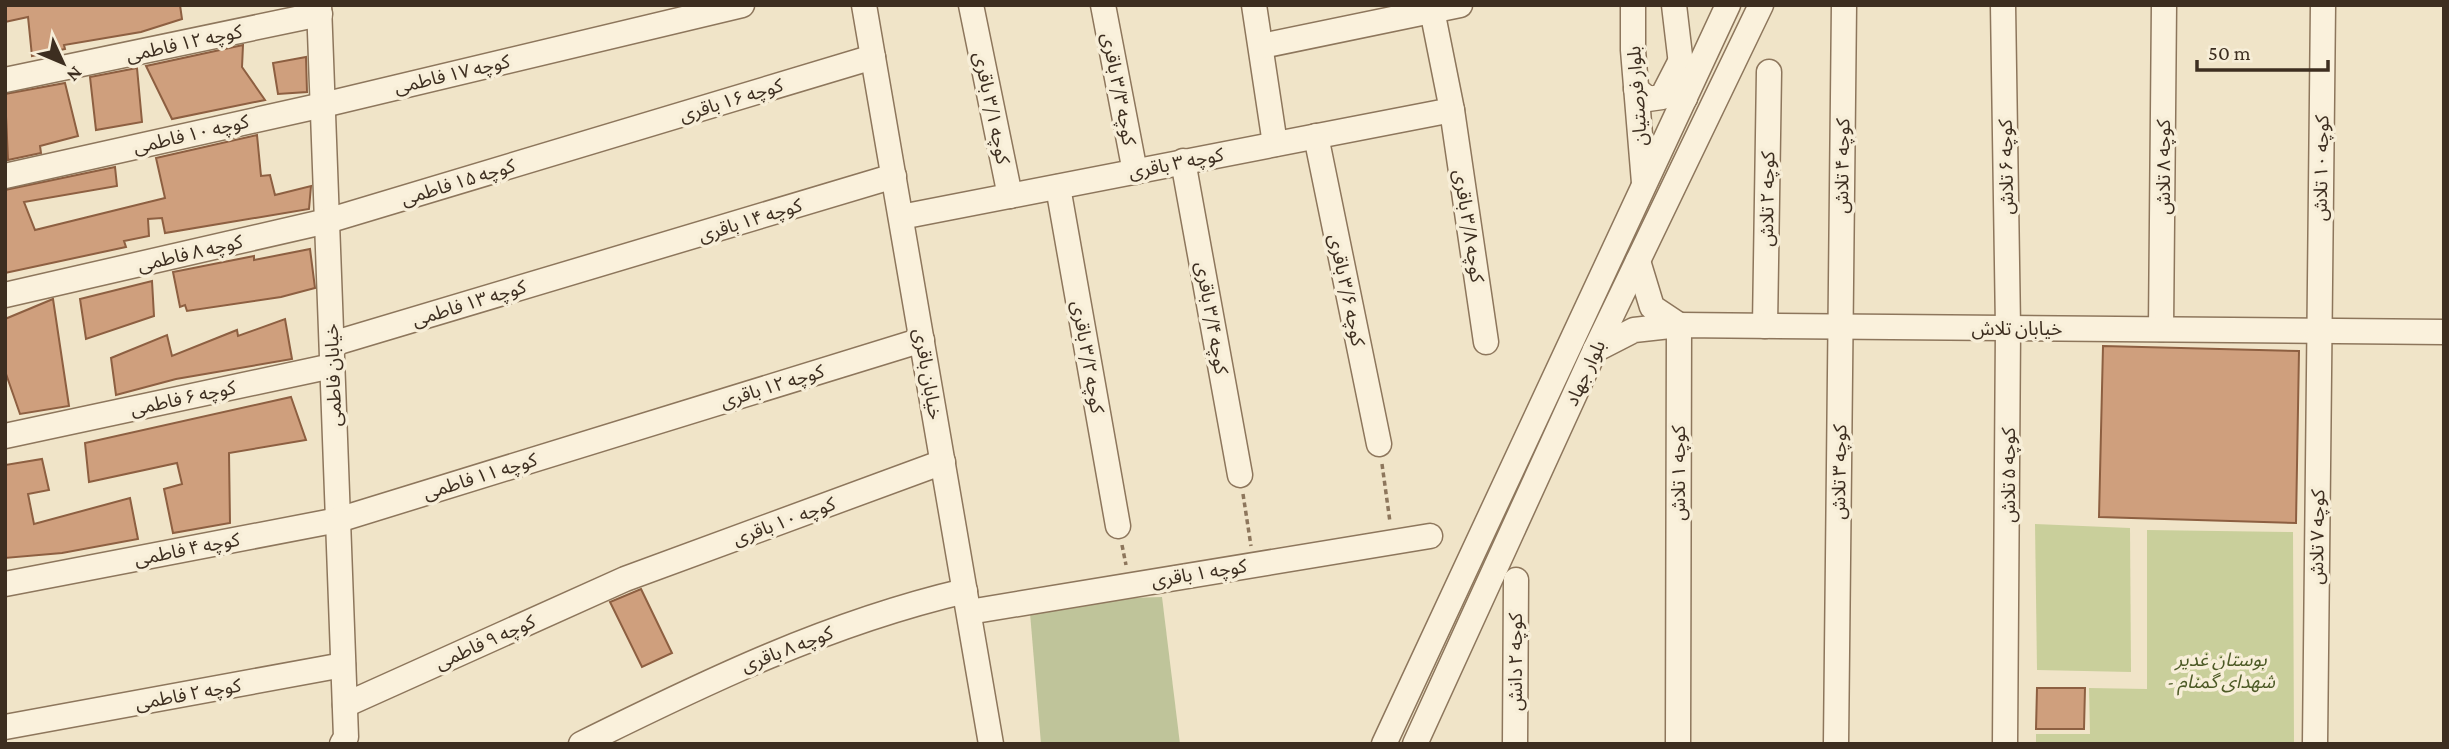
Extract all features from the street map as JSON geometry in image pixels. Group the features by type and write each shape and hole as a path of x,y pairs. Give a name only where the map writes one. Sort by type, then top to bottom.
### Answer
{"street":[{"name":"کوچه ۱۷ فاطمی","path":"323,105 742,5"},
{"name":"خیابان باقری","path":"864,5 991,744"},
{"path":"1254,5 1275,144"},
{"path":"1262,46 1379,13 1460,5"},
{"name":"بلوار فرصتیان","path":"1633,5 1636,89 1644,186"},
{"path":"1674,5 1685,98"},
{"name":"بلوار جهاد","path":"1384,744 1728,5"},
{"name":"بلوار جهاد","path":"1415,744 1595,350 1761,5"},
{"name":"کوچه ۴ تلاش","path":"1841,326 1844,5"},
{"name":"کوچه ۶ تلاش","path":"2003,5 2008,328"},
{"name":"کوچه ۸ تلاش","path":"2161,329 2164,5"},
{"name":"کوچه ۱۰ تلاش","path":"2319,331 2323,5"},
{"name":"کوچه ۳/۳ باقری","path":"1104,6 1135,172"},
{"name":"کوچه ۳/۸ باقری","path":"1432,9 1452,110 1486,342"},
{"name":"کوچه ۱۲ فاطمی","path":"5,80 319,10"},
{"name":"خیابان فاطمی","path":"319,10 344,666 346,737 342,744"},
{"name":"کوچه ۳/۱ باقری","path":"973,13 1010,196"},
{"name":"کوچه ۱۶ باقری","path":"588,143 873,57"},
{"path":"1636,89 1648,99 1662,97 1680,62"},
{"name":"کوچه ۲ تلاش","path":"1765,326 1769,72"},
{"name":"کوچه ۱۰ فاطمی","path":"5,176 323,105"},
{"name":"کوچه ۳ باقری","path":"901,217 1452,110"},
{"name":"کوچه ۳/۶ باقری","path":"1316,136 1379,444"},
{"name":"کوچه ۱۵ فاطمی","path":"327,221 588,143"},
{"name":"کوچه ۳/۴ باقری","path":"1184,161 1240,475"},
{"name":"کوچه ۱۴ باقری","path":"606,262 894,176"},
{"name":"کوچه ۳/۲ باقری","path":"1058,187 1118,526"},
{"name":"کوچه ۸ فاطمی","path":"5,295 327,221"},
{"path":"1638,261 1652,307 1679,325"},
{"name":"کوچه ۱۳ فاطمی","path":"332,355 606,262"},
{"name":"خیابان تلاش","path":"1595,350 1634,330 1679,325 2444,332"},
{"name":"کوچه ۱ تلاش","path":"1678,744 1679,325"},
{"name":"کوچه ۳ تلاش","path":"1836,744 1841,326"},
{"name":"کوچه ۵ تلاش","path":"2005,744 2008,621 2008,328"},
{"name":"کوچه ۷ تلاش","path":"2315,744 2319,331"},
{"name":"کوچه ۱۲ باقری","path":"622,432 922,340"},
{"name":"کوچه ۶ فاطمی","path":"5,436 332,355"},
{"name":"کوچه ۱۱ فاطمی","path":"338,520 622,432"},
{"name":"کوچه ۱۰ باقری","path":"625,579 943,462"},
{"name":"کوچه ۴ فاطمی","path":"5,583 338,520"},
{"name":"کوچه ۱ باقری","path":"967,601 1130,583 1430,536"},
{"name":"کوچه ۹ فاطمی","path":"345,705 625,579"},
{"name":"کوچه ۲ دانش","path":"1515,744 1516,580"},
{"name":"کوچه ۸ باقری","path":"581,744 708,680 814,636 919,602 967,601"},
{"name":"کوچه ۲ فاطمی","path":"5,727 344,666"}],"path":[{"path":"1379,444 1393,540"},
{"path":"1240,475 1254,564"},
{"path":"1118,526 1130,583"}],"green space":[{"path":"2035,524 2130,528 2131,672 2037,670"},
{"name":"بوستان غدیر - شهدای گمنام","path":"2147,530 2293,532 2294,744 2036,744 2036,734 2090,734 2089,688 2147,689"},
{"path":"1162,597 1180,744 1041,744 1029,601"}],"building":[{"path":"5,5 180,5 182,19 141,32 64,45 65,49 32,56 28,17 5,22"},
{"path":"243,45 242,67 265,100 172,119 146,66"},
{"path":"306,57 307,92 278,94 273,63"},
{"path":"137,68 142,122 96,130 90,77"},
{"path":"65,83 78,136 40,146 41,153 8,160 5,94"},
{"path":"257,135 261,176 270,175 275,195 311,186 309,209 165,233 162,218 148,219 149,236 124,241 126,247 5,273 5,190 115,167 117,186 24,202 35,230 165,198 156,158"},
{"path":"310,249 315,288 281,297 187,311 185,305 180,307 173,272 254,256 254,260"},
{"path":"152,281 154,316 86,339 80,299"},
{"path":"53,299 69,406 20,414 5,371 5,319"},
{"path":"285,319 292,359 176,379 116,395 111,358 167,335 172,356 237,330 238,336"},
{"path":"2103,346 2299,351 2296,523 2099,517"},
{"path":"291,397 306,440 229,453 230,523 173,533 164,489 182,484 177,463 89,482 85,443"},
{"path":"42,459 49,490 28,494 34,524 130,498 138,539 62,553 5,558 5,465"},
{"path":"641,589 672,653 642,667 610,602"},
{"path":"2037,688 2085,688 2084,729 2036,729"}]}
